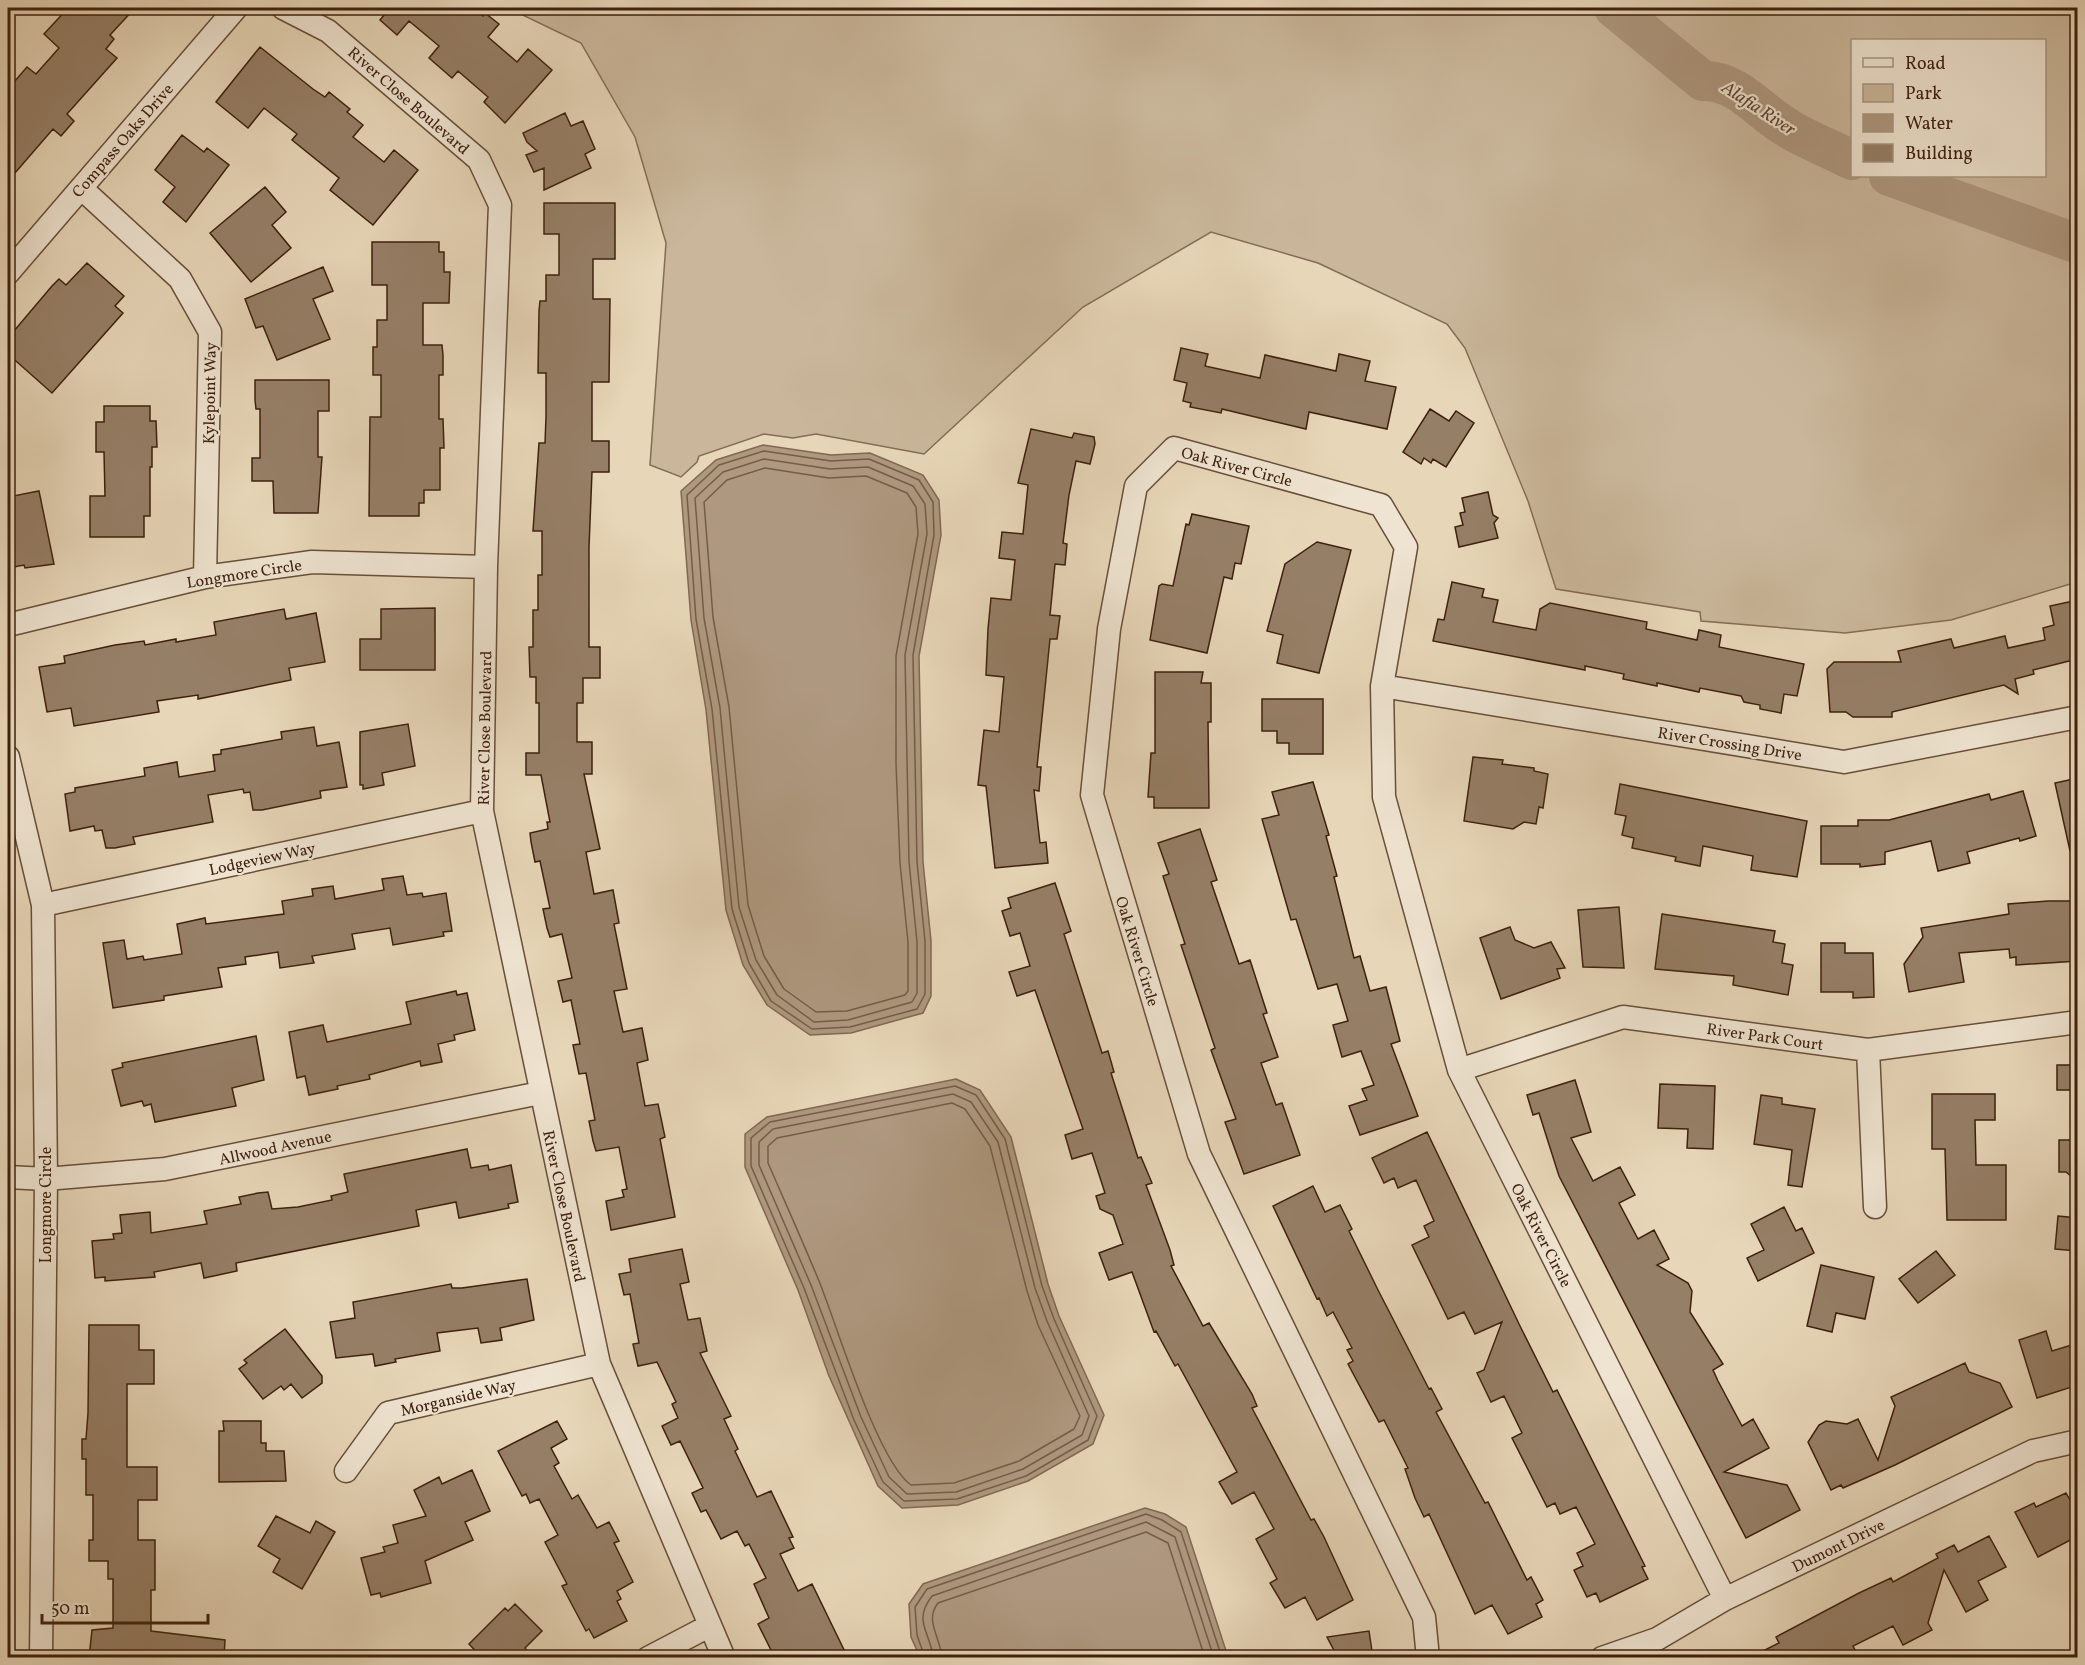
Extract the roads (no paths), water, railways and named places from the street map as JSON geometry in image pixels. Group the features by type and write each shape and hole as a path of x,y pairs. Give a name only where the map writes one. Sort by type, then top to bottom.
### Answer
{"street":[{"name":"Compass Oaks Drive","path":"8,273 236,8"},
{"name":"River Close Boulevard","path":"283,8 328,31 479,160 500,205 486,567 482,811 599,1364 724,1658"},
{"name":"Kylepoint Way","path":"81,188 180,279 210,332 205,577"},
{"name":"Oak River Circle","path":"1428,1658 1424,1617 1199,1154 1092,795 1108,628 1136,486 1174,448 1381,505 1406,547 1382,686 1384,797 1459,1070 1725,1599"},
{"name":"Longmore Circle","path":"8,625 205,577 312,562 486,567"},
{"name":"River Crossing Drive","path":"1382,686 1844,762 2078,717"},
{"name":"Longmore Circle","path":"8,757 43,905 46,1179 42,1658"},
{"name":"Lodgeview Way","path":"43,905 482,811"},
{"name":"River Park Court","path":"1459,1070 1623,1017 1868,1050 2078,1022"},
{"path":"1868,1050 1875,1207"},
{"name":"Allwood Avenue","path":"8,1177 46,1179 165,1169 540,1093"},
{"name":"Morganside Way","path":"346,1471 388,1413 599,1364"},
{"name":"Dumont Drive","path":"1602,1658 1658,1639 1725,1599 2032,1451 2078,1441"},
{"path":"648,1658 709,1626"}],"water":[{"path":"763,445 831,455 870,453 923,475 939,500 941,535 919,656 923,862 931,941 931,996 923,1013 851,1033 810,1035 767,1005 743,965 726,910 706,710 691,620 681,491 716,460"},
{"path":"956,1079 980,1090 1011,1137 1048,1284 1059,1316 1104,1415 1093,1444 1028,1481 958,1505 902,1508 878,1486 829,1376 798,1290 745,1167 745,1134 767,1117"},
{"path":"1145,1508 1165,1514 1186,1527 1228,1657 920,1657 911,1637 909,1604 923,1584"}],"waterway":[{"name":"Alafia River","path":"1614,8 1703,81 1715,82 1737,91 1794,132 1851,160"},
{"name":"Alafia River","path":"1892,177 2078,244"}]}
